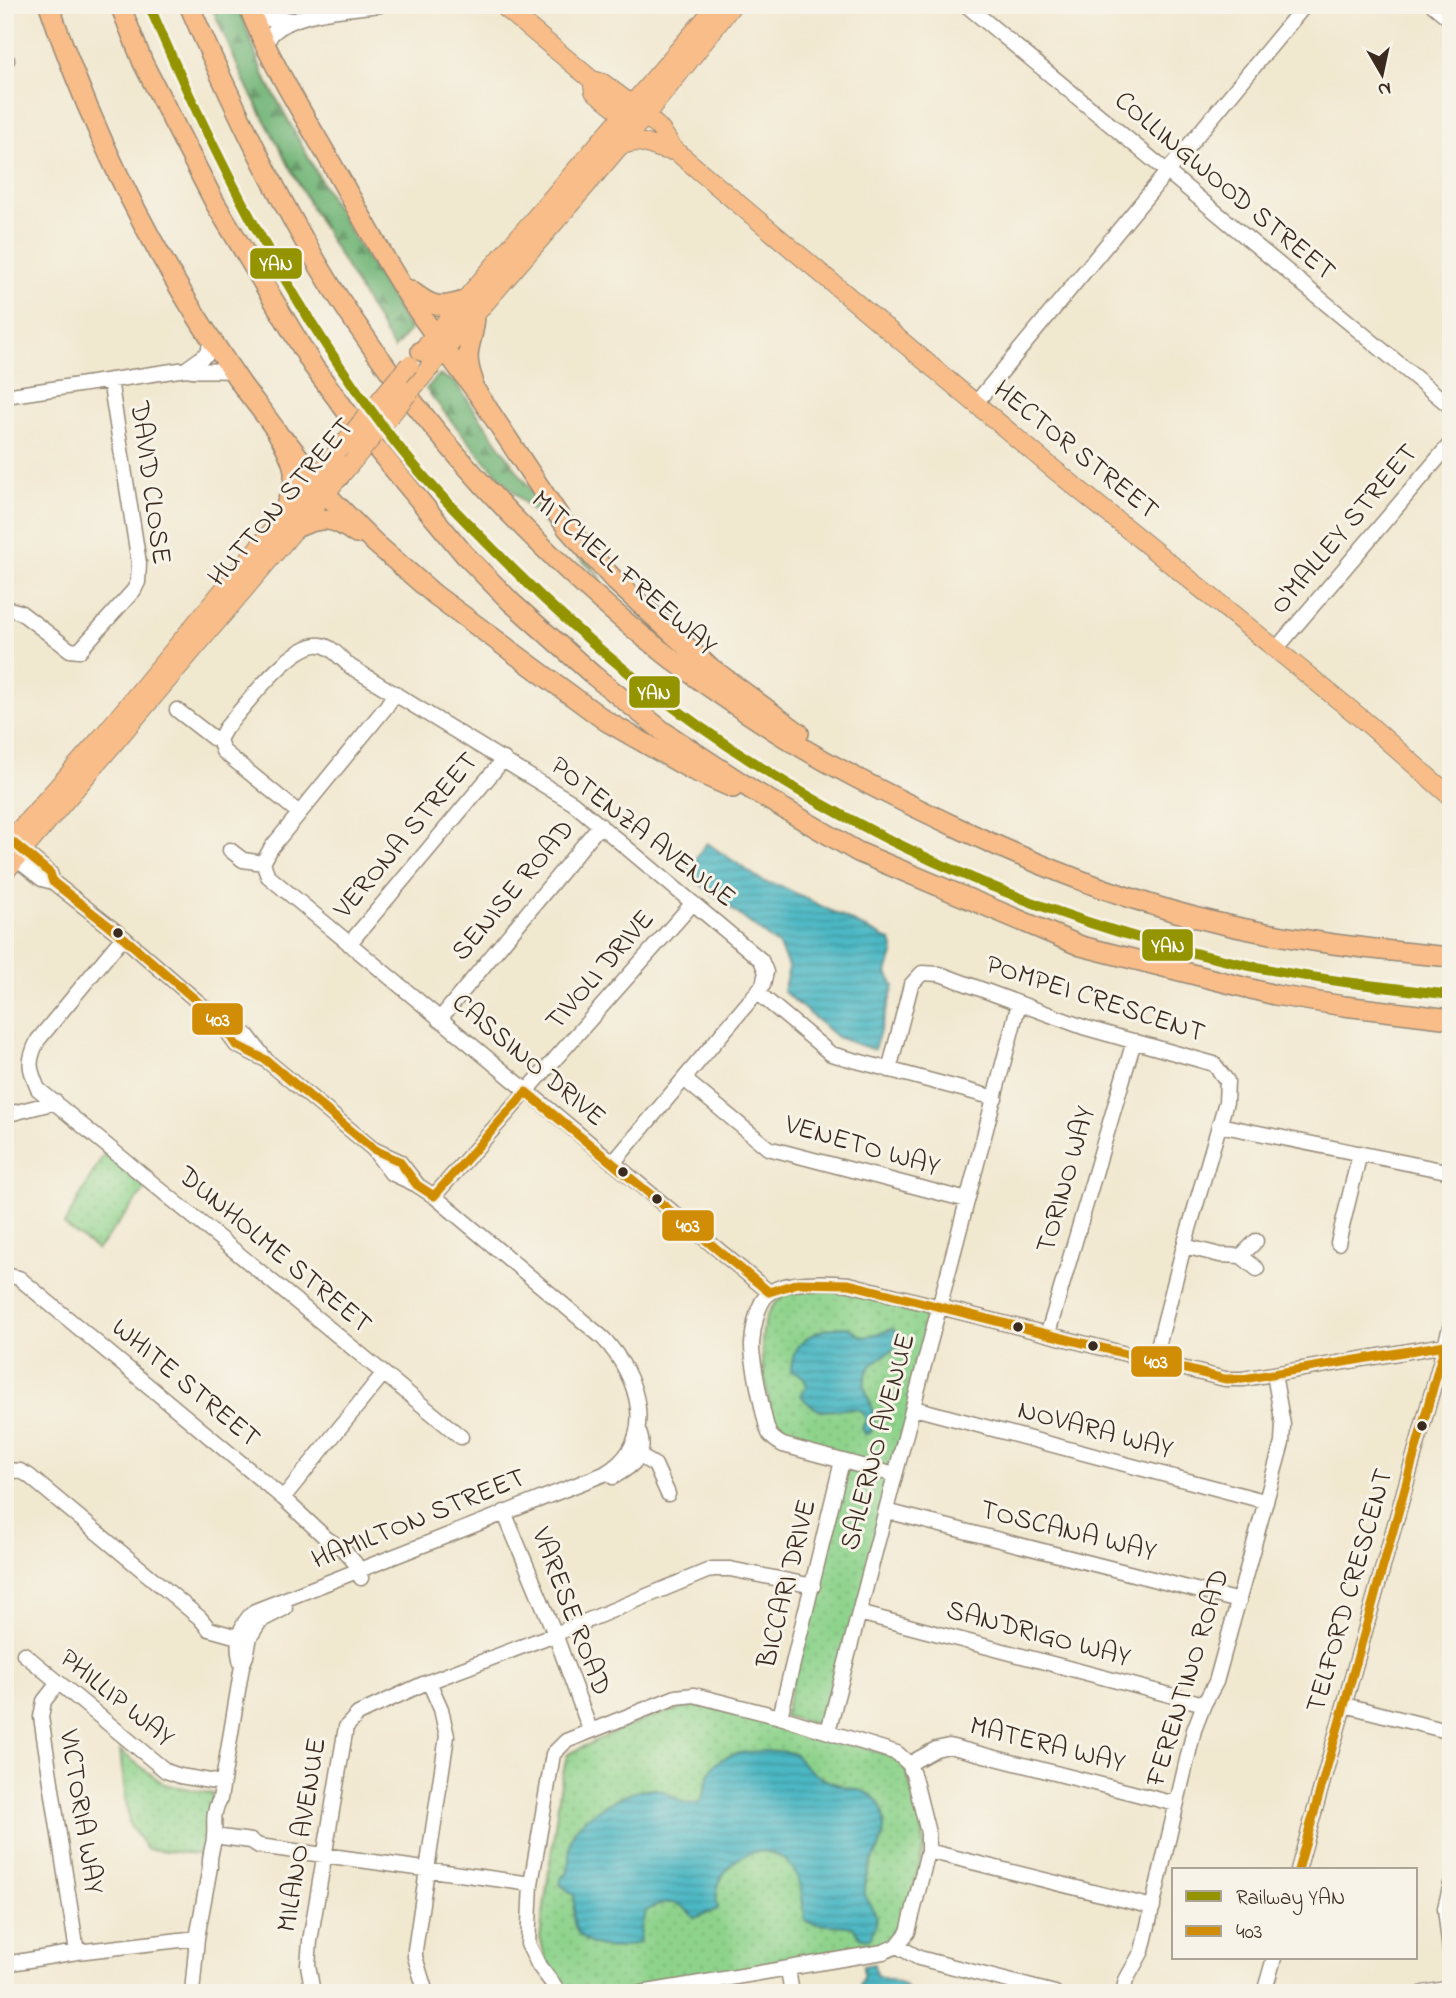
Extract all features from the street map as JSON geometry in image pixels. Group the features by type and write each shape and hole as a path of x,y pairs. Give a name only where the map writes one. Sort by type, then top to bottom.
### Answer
{"highway":[{"path":"49,5 68,59 114,164 173,277 233,372 279,436 294,470 292,492 285,505 291,522 334,520 365,541 375,543"},
{"path":"120,5 143,63 178,134 244,253 313,366 464,554 511,602 593,675 664,732 800,820 858,852 1081,946 1275,995 1451,1018"},
{"name":"MITCHELL FREEWAY","path":"189,5 266,169 333,288 406,392 510,513 637,631 742,710 796,745 870,785 1044,866 1107,890 1195,917 1334,944 1451,957"},
{"path":"250,10 266,48 307,124 401,283 432,351 478,394 567,528 616,582 707,665 870,785"},
{"path":"401,283 427,304 469,307 475,327 467,350 467,359 478,394"},
{"path":"279,436 323,476 332,500 375,543 435,595 606,721 692,770 800,820"}],"main road":[{"name":"HECTOR STREET","path":"502,5 592,80 603,83 634,115"},
{"name":"HUTTON STREET","path":"469,307 620,146 634,115 717,5"},
{"name":"HUTTON STREET","path":"11,853 101,738 291,522 323,476 347,454 469,307 586,159 634,115 732,5"},
{"name":"HECTOR STREET","path":"592,80 594,91 603,99 667,136 672,147 975,404 1367,723 1451,797"},
{"path":"586,159 592,140 604,125 607,115 603,99"},
{"path":"620,146 634,141 644,142 661,151 672,147"}],"street":[{"path":"266,48 272,34 294,20 320,13 380,5"},
{"name":"COLLINGWOOD STREET","path":"966,5 1451,407"},
{"path":"975,404 1169,173 1305,5"},
{"path":"1433,5 1451,20"},
{"path":"250,10 269,21 284,18 294,20"},
{"path":"186,369 208,353 211,338"},
{"path":"5,396 186,369 198,372 219,369 233,372"},
{"name":"DAVID CLOSE","path":"5,608 20,612 70,650 79,651 118,609 138,582 139,563 110,380"},
{"name":"O'MALLEY STREET","path":"1276,649 1451,443"},
{"name":"POTENZA AVENUE","path":"219,740 225,729 278,667 314,644 324,645 351,667 573,803 761,960 766,972 763,985 757,992"},
{"path":"262,863 271,848 386,707 395,692"},
{"path":"177,710 219,740 223,751 299,813"},
{"name":"VERONA STREET","path":"349,944 504,759"},
{"name":"SENISE ROAD","path":"439,1020 600,825"},
{"name":"CASSINO DRIVE","path":"230,850 243,860 262,863 268,876 769,1292"},
{"name":"HAMILTON STREET","path":"11,853 50,873 53,882 123,937 221,1022 247,1035 266,1060 373,1149 399,1161 417,1185 603,1338 625,1366 636,1396 638,1430 634,1453 617,1467 573,1489 354,1576 262,1607 248,1617 245,1636"},
{"name":"TIVOLI DRIVE","path":"433,1196 693,903"},
{"name":"DUNHOLME STREET","path":"123,937 38,1040 30,1055 30,1070 38,1089 461,1437"},
{"name":"POMPEI CRESCENT","path":"889,1070 911,985 922,973 940,974 1083,1027 1214,1063 1227,1081 1226,1102 1154,1362"},
{"path":"613,1163 757,992 831,1054 995,1098"},
{"name":"SALERNO AVENUE","path":"828,1731 1019,1003"},
{"name":"TORINO WAY","path":"1048,1333 1134,1041"},
{"name":"VENETO WAY","path":"684,1079 768,1148 967,1200"},
{"path":"5,1115 56,1102"},
{"path":"1219,1125 1451,1172"},
{"path":"1338,1243 1360,1153"},
{"path":"1241,1256 1256,1241"},
{"path":"1184,1247 1220,1255 1241,1256 1257,1269"},
{"name":"WHITE STREET","path":"5,1275 19,1278 284,1498 327,1539 347,1553 354,1576"},
{"path":"895,1475 783,1445 769,1433 752,1346 759,1311 769,1292 788,1286 829,1282 849,1284 1225,1379 1243,1379 1445,1345"},
{"name":"TELFORD CRESCENT","path":"1299,1868 1451,1324"},
{"path":"284,1498 383,1374"},
{"name":"FERENTINO ROAD","path":"1123,1993 1126,1980 1142,1951 1194,1730 1216,1682 1282,1443 1283,1425 1274,1374"},
{"name":"NOVARA WAY","path":"914,1408 1264,1502"},
{"path":"634,1453 654,1465 668,1494"},
{"name":"BICCARI DRIVE","path":"780,1717 842,1461"},
{"path":"5,1470 20,1471 28,1475 200,1618 245,1636 239,1655 242,1666 220,1799 214,1810 218,1840 209,1856 210,1867 197,1938 192,1993"},
{"name":"TOSCANA WAY","path":"886,1511 1238,1601"},
{"name":"VARESE ROAD","path":"506,1516 555,1634 590,1730"},
{"name":"MILANO AVENUE","path":"313,1993 308,1956 323,1856 346,1727 358,1714 429,1682 555,1634 712,1569 730,1569 813,1586"},
{"name":"SANDRIGO WAY","path":"859,1613 1204,1704"},
{"name":"PHILLIP WAY","path":"24,1654 166,1771 222,1783"},
{"path":"426,1993 415,1950 447,1736 441,1709 429,1682"},
{"name":"VICTORIA WAY","path":"58,1683 44,1701 41,1717 77,1952"},
{"path":"560,1993 539,1966 528,1944 531,1884 553,1754 566,1741 676,1696 694,1695 780,1717 897,1753 909,1764 928,1833 928,1851 908,1932 897,1946 883,1952 718,1986 641,1993"},
{"path":"1345,1705 1451,1732"},
{"name":"MATERA WAY","path":"909,1764 936,1749 949,1746 1176,1804"},
{"path":"218,1840 251,1841 259,1846 323,1856 531,1884"},
{"path":"928,1851 1153,1907"},
{"path":"1451,1884 1445,1908 1451,1960"},
{"path":"5,1964 77,1952 197,1938"},
{"path":"897,1946 919,1958 1055,1993"},
{"path":"1264,1993 1273,1960"},
{"path":"789,1970 792,1993"},
{"path":"1423,1993 1451,1988"}],"green space":[{"path":"211,5 238,5 263,74 333,203 410,330 394,349 315,214 245,83"},
{"path":"439,375 455,382 552,520 602,579 510,488 446,415 426,389"},
{"path":"106,1150 148,1186 97,1250 64,1225"},
{"path":"843,1287 938,1310 895,1472 803,1447 776,1435 762,1361 765,1322 772,1307 788,1294"},
{"path":"846,1466 895,1478 827,1728 784,1716"},
{"path":"702,1705 798,1727 894,1757 904,1765 922,1825 924,1846 904,1929 896,1942 797,1958 732,1974 618,1993 577,1993 568,1989 547,1963 540,1938 567,1755 649,1718"},
{"path":"120,1751 164,1784 213,1794 205,1855 147,1849 129,1824"}],"water":[{"path":"707,843 764,882 781,886 891,941 894,951 887,973 894,986 874,1050 837,1037 783,991 789,968 779,946 686,873"},
{"path":"846,1327 865,1337 893,1329 900,1342 874,1363 866,1375 866,1391 874,1414 870,1433 865,1434 862,1428 866,1420 862,1411 847,1408 824,1411 809,1404 801,1395 807,1386 805,1380 799,1374 791,1372 796,1351 808,1338 826,1330"},
{"path":"742,1753 794,1753 817,1775 867,1793 880,1804 883,1836 865,1886 866,1896 875,1913 870,1939 861,1938 853,1927 806,1921 801,1888 793,1869 772,1853 760,1852 737,1859 728,1868 717,1892 718,1909 694,1918 678,1904 661,1904 647,1910 639,1942 621,1947 601,1947 592,1944 578,1933 573,1916 574,1895 560,1884 562,1876 567,1874 570,1845 577,1827 611,1802 638,1791 660,1790 682,1802 700,1802 711,1770 723,1758"},
{"path":"874,1964 876,1975 904,1985 909,1993 857,1993 863,1978 863,1966"}],"rail line":[{"name":"YAN","path":"149,5 199,116 254,224 315,328 385,429 463,519 514,570 590,640 670,705 755,763 843,816 935,862 1030,902 1128,935 1255,967 1451,995"}],"transit line":[{"name":"403","path":"5,846 10,840 50,873 53,882 123,937 221,1022 236,1045 266,1060 373,1149 399,1161 417,1185 434,1196"},
{"name":"403","path":"526,1092 769,1292"},
{"name":"403","path":"434,1196 526,1092"},
{"name":"403","path":"769,1292 798,1283 849,1284 1225,1379 1243,1379 1445,1345"},
{"name":"403","path":"1299,1868 1445,1345"}]}
